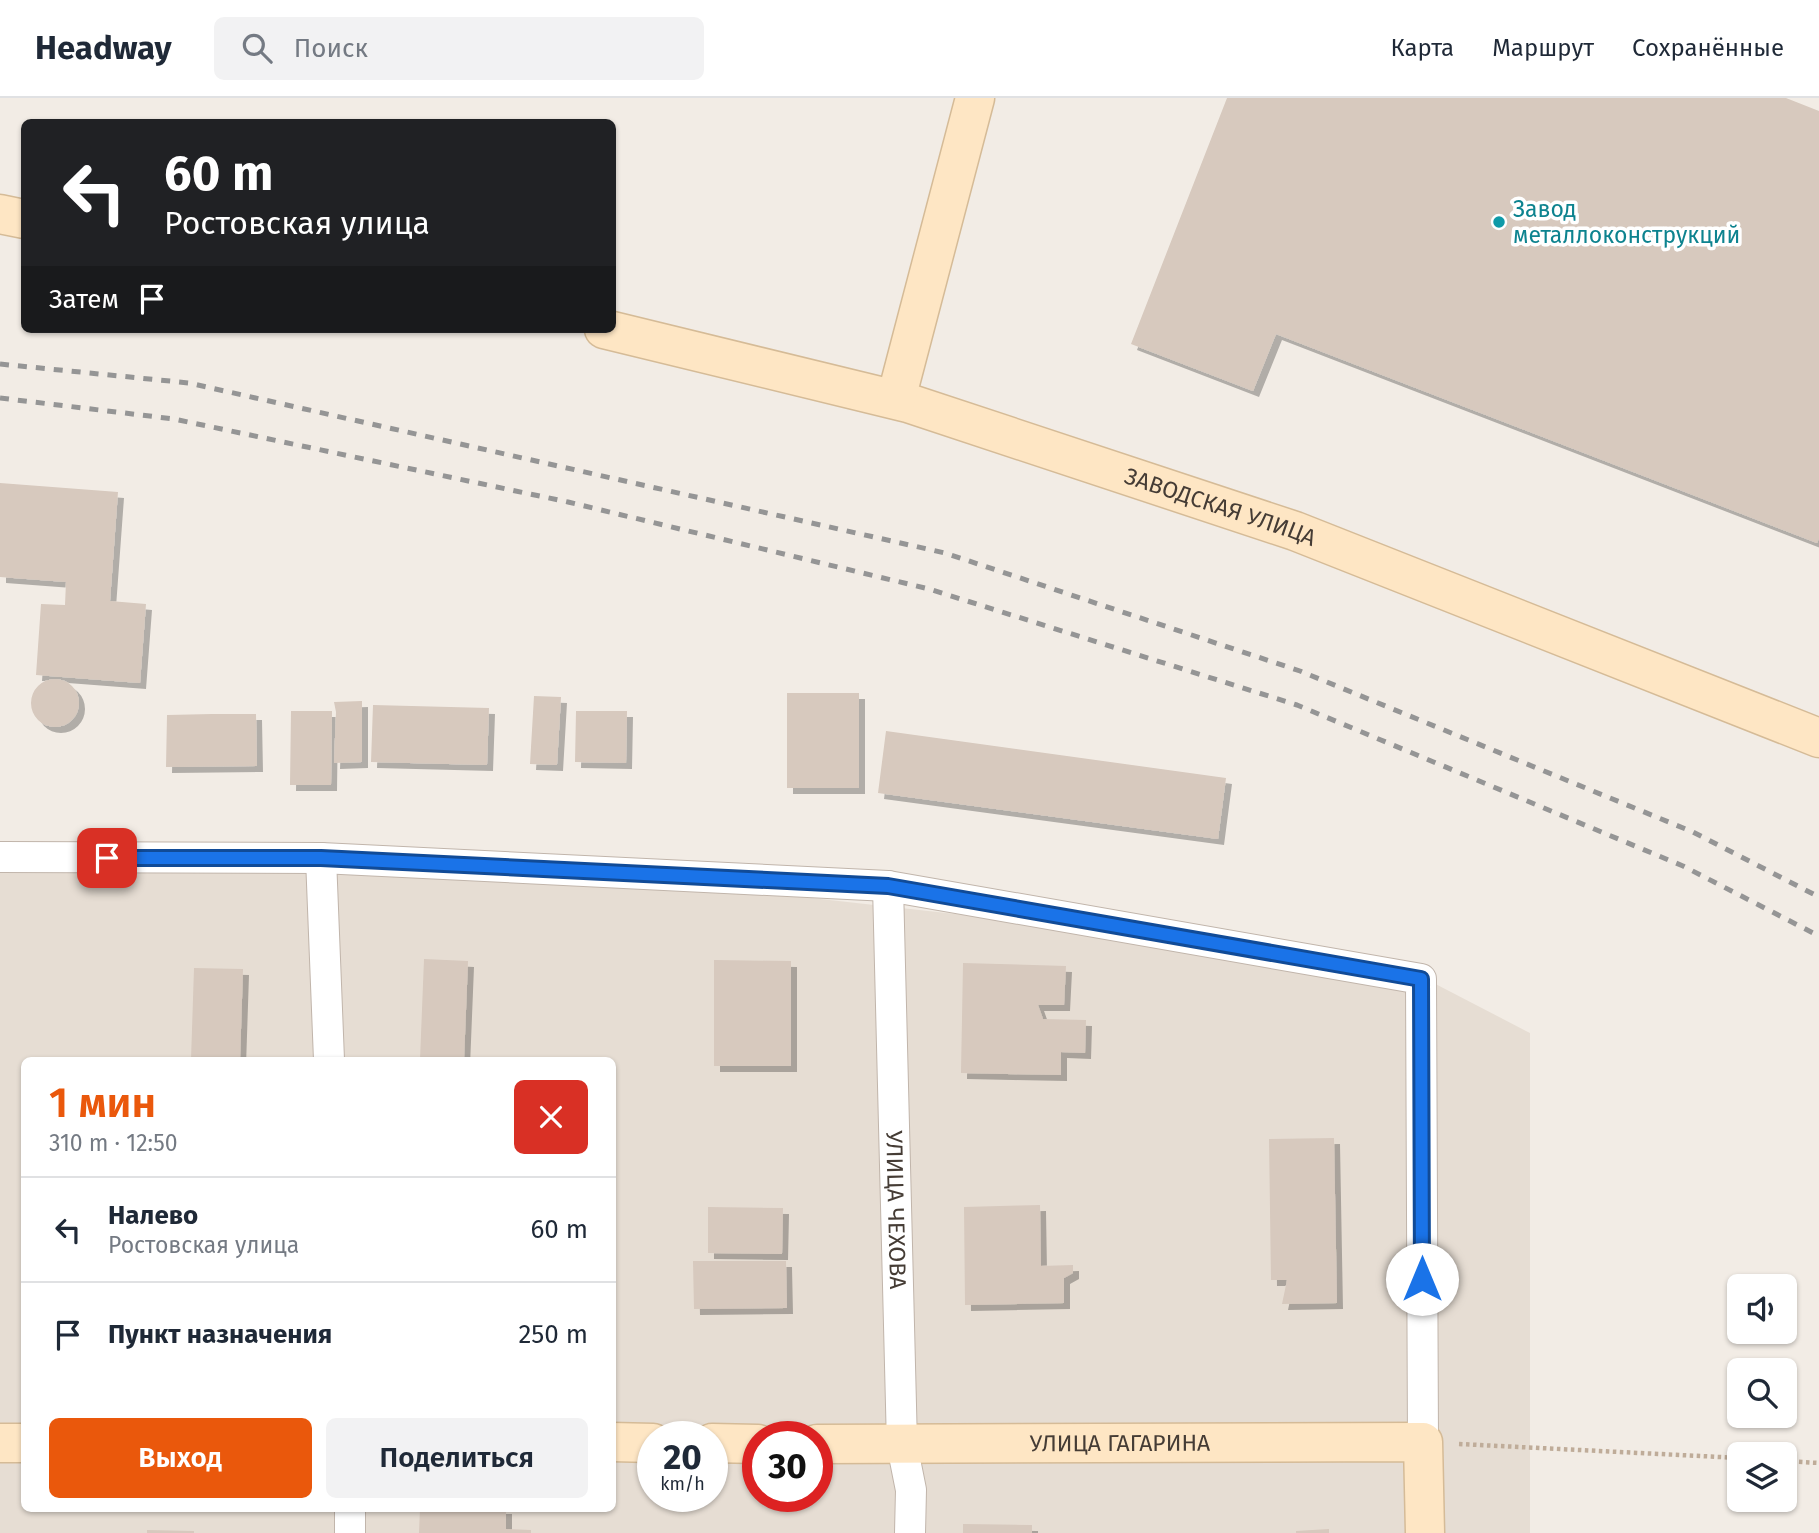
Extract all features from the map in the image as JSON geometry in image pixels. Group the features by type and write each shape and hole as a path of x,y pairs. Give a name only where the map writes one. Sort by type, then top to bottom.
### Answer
{"main road":[{"path":"896,400 975,98"},
{"path":"0,214 21,218"},
{"name":"ЗАВОДСКАЯ УЛИЦА","path":"616,332 896,400 1295,531 1819,738"},
{"path":"616,1442 637,1443"},
{"path":"1423,1442 1425,1533"},
{"name":"УЛИЦА ГАГАРИНА","path":"833,1444 1423,1442"},
{"path":"0,1443 21,1443"}],"street":[{"path":"0,857 321,858 888,886 1421,979 1423,1442"},
{"path":"321,858 329,1057"},
{"name":"УЛИЦА ЧЕХОВА","path":"888,886 902,1445 911,1490 910,1533"},
{"path":"350,1512 350,1533"}],"path":[{"path":"1423,1442 1727,1457"},
{"path":"1797,1461 1819,1462"}],"shaded area":[{"path":"550,869 1395,963 1530,1033 1530,1533 0,1533 0,870"}],"building":[{"name":"Завод металлоконструкций","path":"1227,98 1786,98 1819,111 1817,543 1276,334 1253,391 1131,344"},
{"path":"0,483 118,492 110,601 146,604 140,683 36,675 41,604 65,605 66,582 0,577"},
{"path":"55,679 72,686 79,703 72,720 55,727 38,720 31,703 38,686"},
{"path":"787,693 859,693 859,788 787,788"},
{"path":"534,696 561,697 557,765 530,764"},
{"path":"362,701 362,762 334,763 334,702"},
{"path":"373,705 489,708 487,765 371,762"},
{"path":"291,711 332,711 331,785 290,785"},
{"path":"576,711 627,711 626,763 575,762"},
{"path":"256,714 257,766 166,767 167,715"},
{"path":"886,731 1226,778 1218,839 878,793"},
{"path":"424,959 468,961 464,1057 420,1057"},
{"path":"714,960 791,961 791,1066 714,1066"},
{"path":"963,963 1066,966 1064,1005 1038,1005 1043,1019 1086,1020 1085,1053 1061,1052 1061,1075 961,1073"},
{"path":"194,968 243,969 240,1057 191,1057"},
{"path":"1334,1138 1337,1303 1282,1304 1287,1280 1271,1280 1269,1139"},
{"path":"1040,1205 1041,1266 1073,1265 1073,1273 1064,1278 1064,1303 965,1305 964,1207"},
{"path":"708,1207 783,1208 782,1254 708,1253"},
{"path":"693,1261 786,1261 787,1308 694,1309"},
{"path":"420,1512 506,1512 506,1529 531,1530 531,1533 419,1533"},
{"path":"963,1524 1032,1525 1032,1533 963,1533"},
{"path":"1329,1529 1329,1533 1296,1533 1296,1531"},
{"path":"147,1530 194,1531 194,1533 147,1533"}],"railway":[{"path":"0,364 189,383 945,553 1300,671 1693,832 1819,897"},
{"path":"0,398 174,419 568,502 929,589 1297,705 1683,866 1819,936"}],"place":[{"name":"Завод металлоконструкций","path":"1499,222"}],"route":[{"path":"107,858 321,858 888,886 1421,979 1422,1279"}]}
